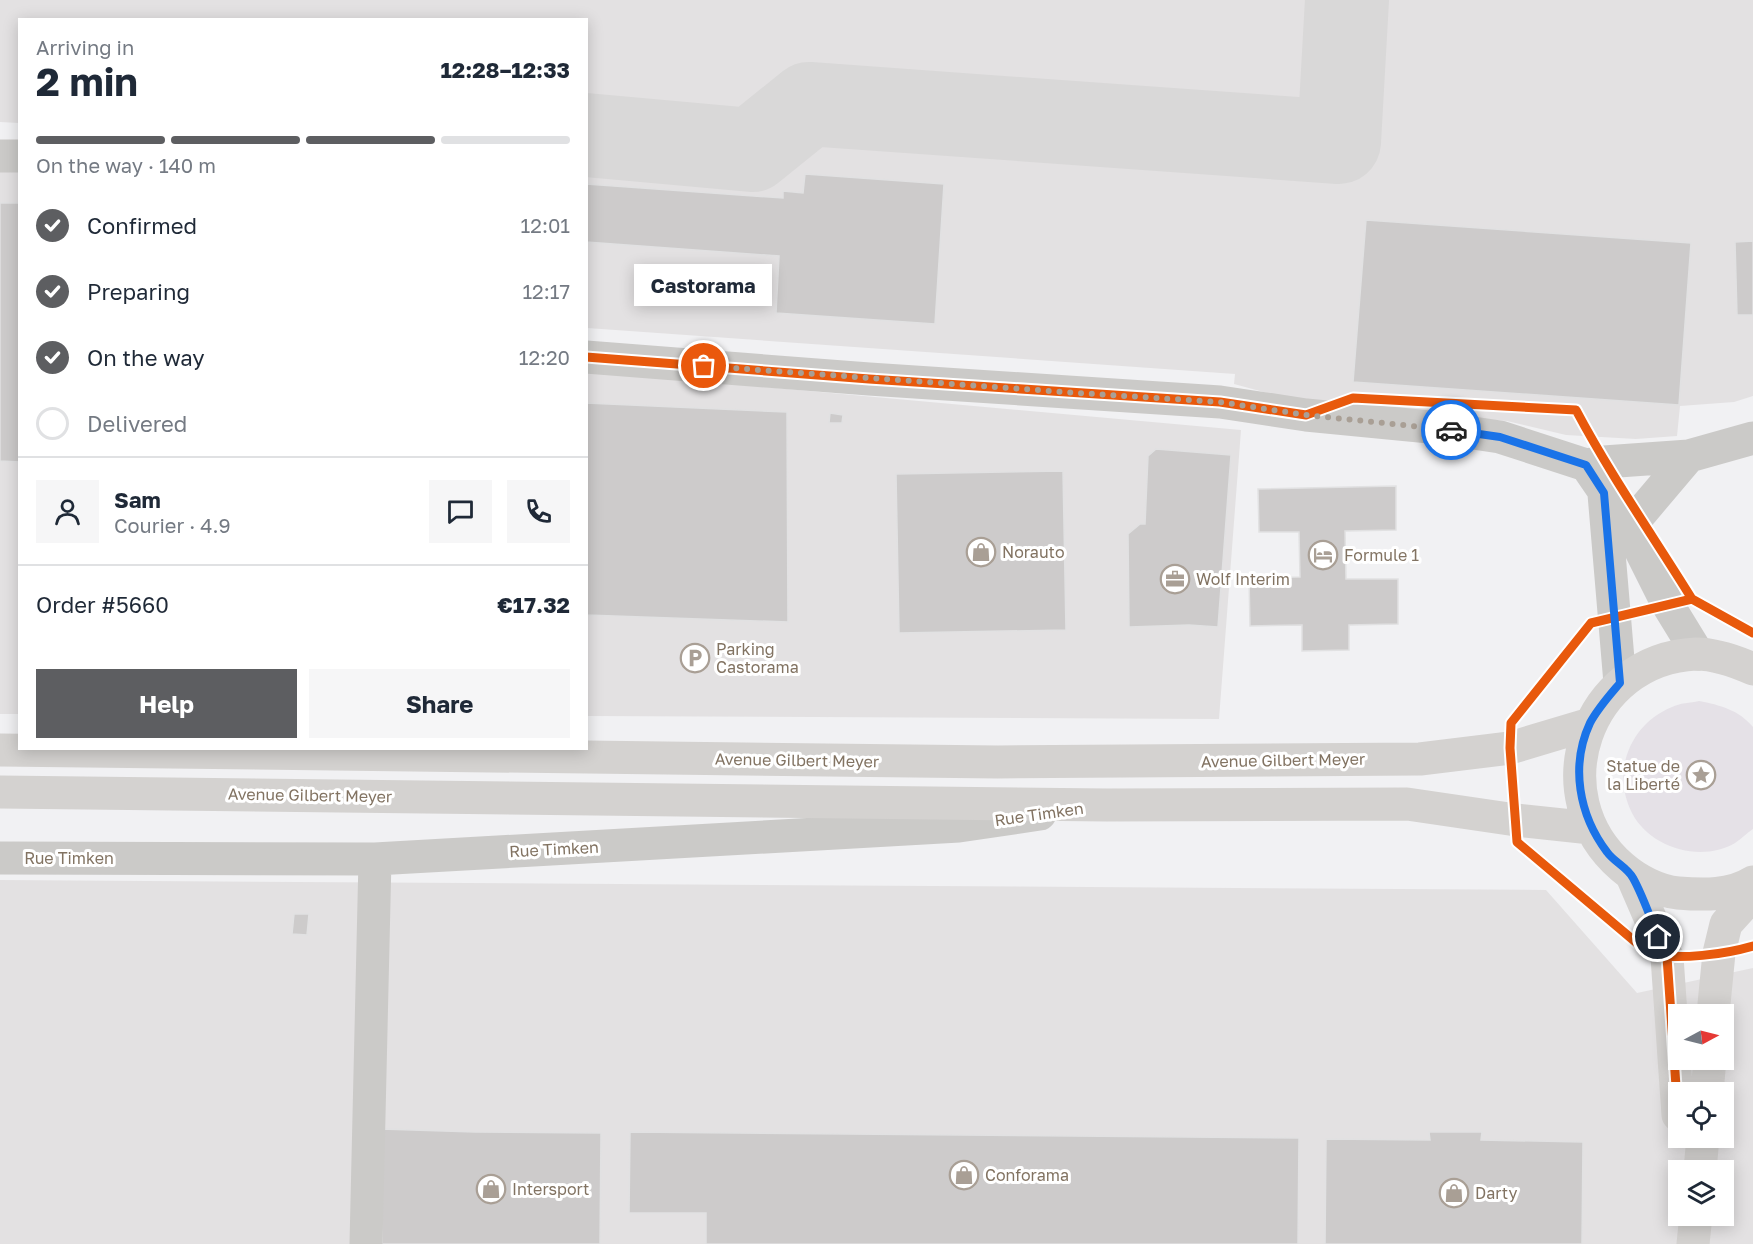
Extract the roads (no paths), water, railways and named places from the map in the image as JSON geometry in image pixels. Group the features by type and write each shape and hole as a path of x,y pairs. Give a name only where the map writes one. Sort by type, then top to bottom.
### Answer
{"main road":[{"path":"1753,669 1731,659 1698,654 1661,661 1644,668 1620,683 1603,702 1590,724 1580,758 1580,794 1591,828 1608,855 1632,876 1668,892 1707,896 1745,887 1753,882"},
{"name":"Avenue Gilbert Meyer","path":"0,750 998,762 1420,759 1510,748 1590,724"},
{"name":"Avenue Gilbert Meyer","path":"0,792 1107,805 1407,804 1591,828"},
{"path":"1632,876 1666,957 1675,1082"},
{"path":"1714,1004 1719,953 1726,924 1753,894"},
{"path":"1687,1226 1688,1244"},
{"path":"1694,1244 1695,1226"}],"street":[{"path":"0,156 18,156"},
{"path":"588,357 892,381 1220,402 1306,415 1440,428 1500,437 1586,465 1689,456 1753,438"},
{"path":"1630,529 1689,456"},
{"path":"1586,465 1630,529 1668,605 1698,654"},
{"path":"1604,493 1620,683"},
{"name":"Rue Timken","path":"0,858 375,859 959,826 1107,805"},
{"path":"366,1244 375,859"}],"place":[{"name":"Castorama","path":"704,366"},
{"name":"Norauto","path":"981,552"},
{"name":"Formule 1","path":"1323,555"},
{"name":"Wolf Interim","path":"1175,579"},
{"name":"Parking Castorama","path":"695,658"},
{"name":"Statue de la Liberté","path":"1701,775"},
{"name":"Conforama","path":"964,1175"},
{"name":"Intersport","path":"491,1189"},
{"name":"Darty","path":"1454,1193"}]}
